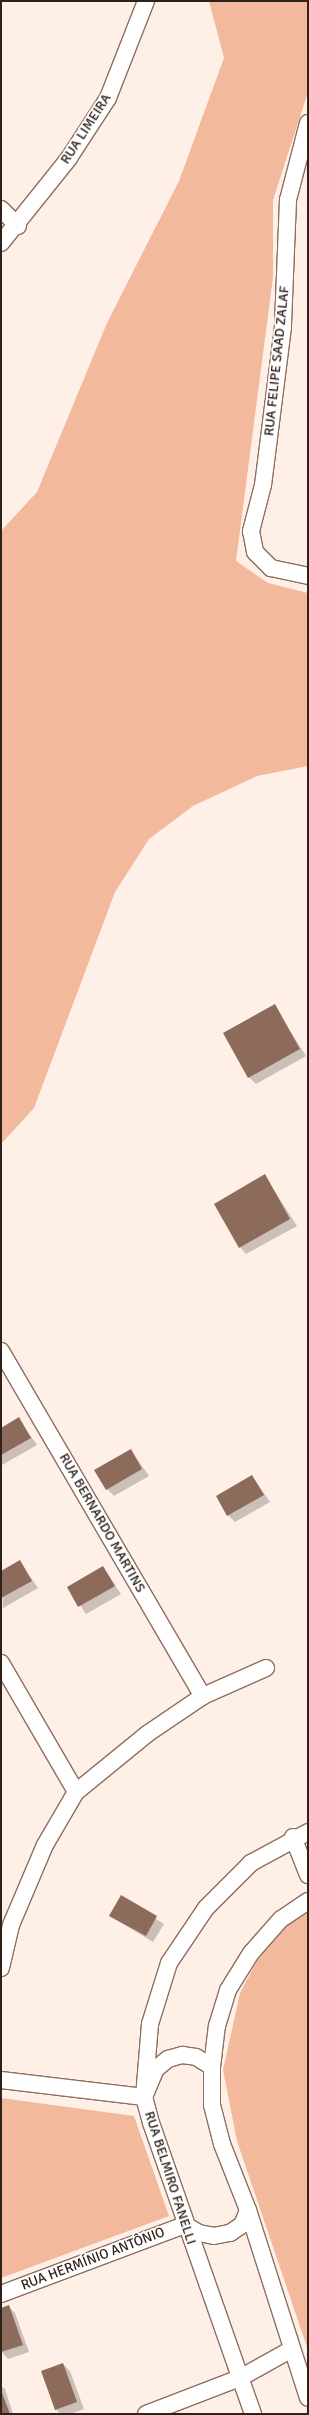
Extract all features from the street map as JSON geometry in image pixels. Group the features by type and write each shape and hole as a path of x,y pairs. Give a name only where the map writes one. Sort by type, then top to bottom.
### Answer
{"street":[{"name":"RUA LIMEIRA","path":"1,243 18,226 108,98 145,3"},
{"name":"RUA FELIPE SAAD ZALAF","path":"308,123 288,200 283,327 263,485 251,531 255,552 271,568 308,576"},
{"path":"1,209 18,226"},
{"name":"RUA BERNARDO MARTINS","path":"1,1351 203,1696"},
{"path":"1,1663 76,1792"},
{"path":"2,1958 11,1925 45,1845 76,1792 147,1734 203,1696 266,1668"},
{"name":"RUA BELMIRO FANELLI","path":"253,2414 185,2224 144,2097 150,2024 169,1963 206,1908 251,1863 293,1837 308,1832"},
{"path":"293,1837 308,1875"},
{"path":"308,1901 281,1919 251,1953 228,1990 217,2025 212,2067 212,2105 222,2144 248,2210 290,2350 308,2398"},
{"path":"1,2080 144,2097 156,2069 168,2059 182,2055 196,2057 212,2067"},
{"path":"185,2224 199,2233 214,2236 230,2233 242,2224 248,2210"},
{"name":"RUA HERMÍNIO ANTÔNIO","path":"1,2294 185,2224"},
{"path":"146,2414 240,2378 290,2350"}],"shaded area":[{"path":"209,1 308,1 308,92 273,200 273,277 236,561 268,583 308,593 308,766 257,776 193,806 149,839 115,892 34,1108 1,1144 1,531 37,492 107,323 179,181 224,58"},
{"path":"308,1909 308,2350 237,2141 223,2070 240,1993 257,1961 286,1925"},
{"path":"1,2098 134,2116 169,2216 1,2278"}],"building":[{"path":"275,1004 300,1049 248,1078 223,1033"},
{"path":"265,1174 290,1219 239,1248 214,1204"},
{"path":"19,1417 31,1438 1,1455 1,1428"},
{"path":"131,1449 142,1469 106,1490 94,1470"},
{"path":"252,1475 264,1495 227,1516 216,1496"},
{"path":"20,1560 32,1581 1,1598 1,1571"},
{"path":"103,1566 115,1586 78,1607 67,1587"},
{"path":"121,1895 157,1916 146,1936 109,1916"},
{"path":"9,2305 23,2345 1,2352 1,2308"},
{"path":"63,2363 77,2402 55,2410 41,2371"},
{"path":"1,2390 10,2414 1,2414"}]}
